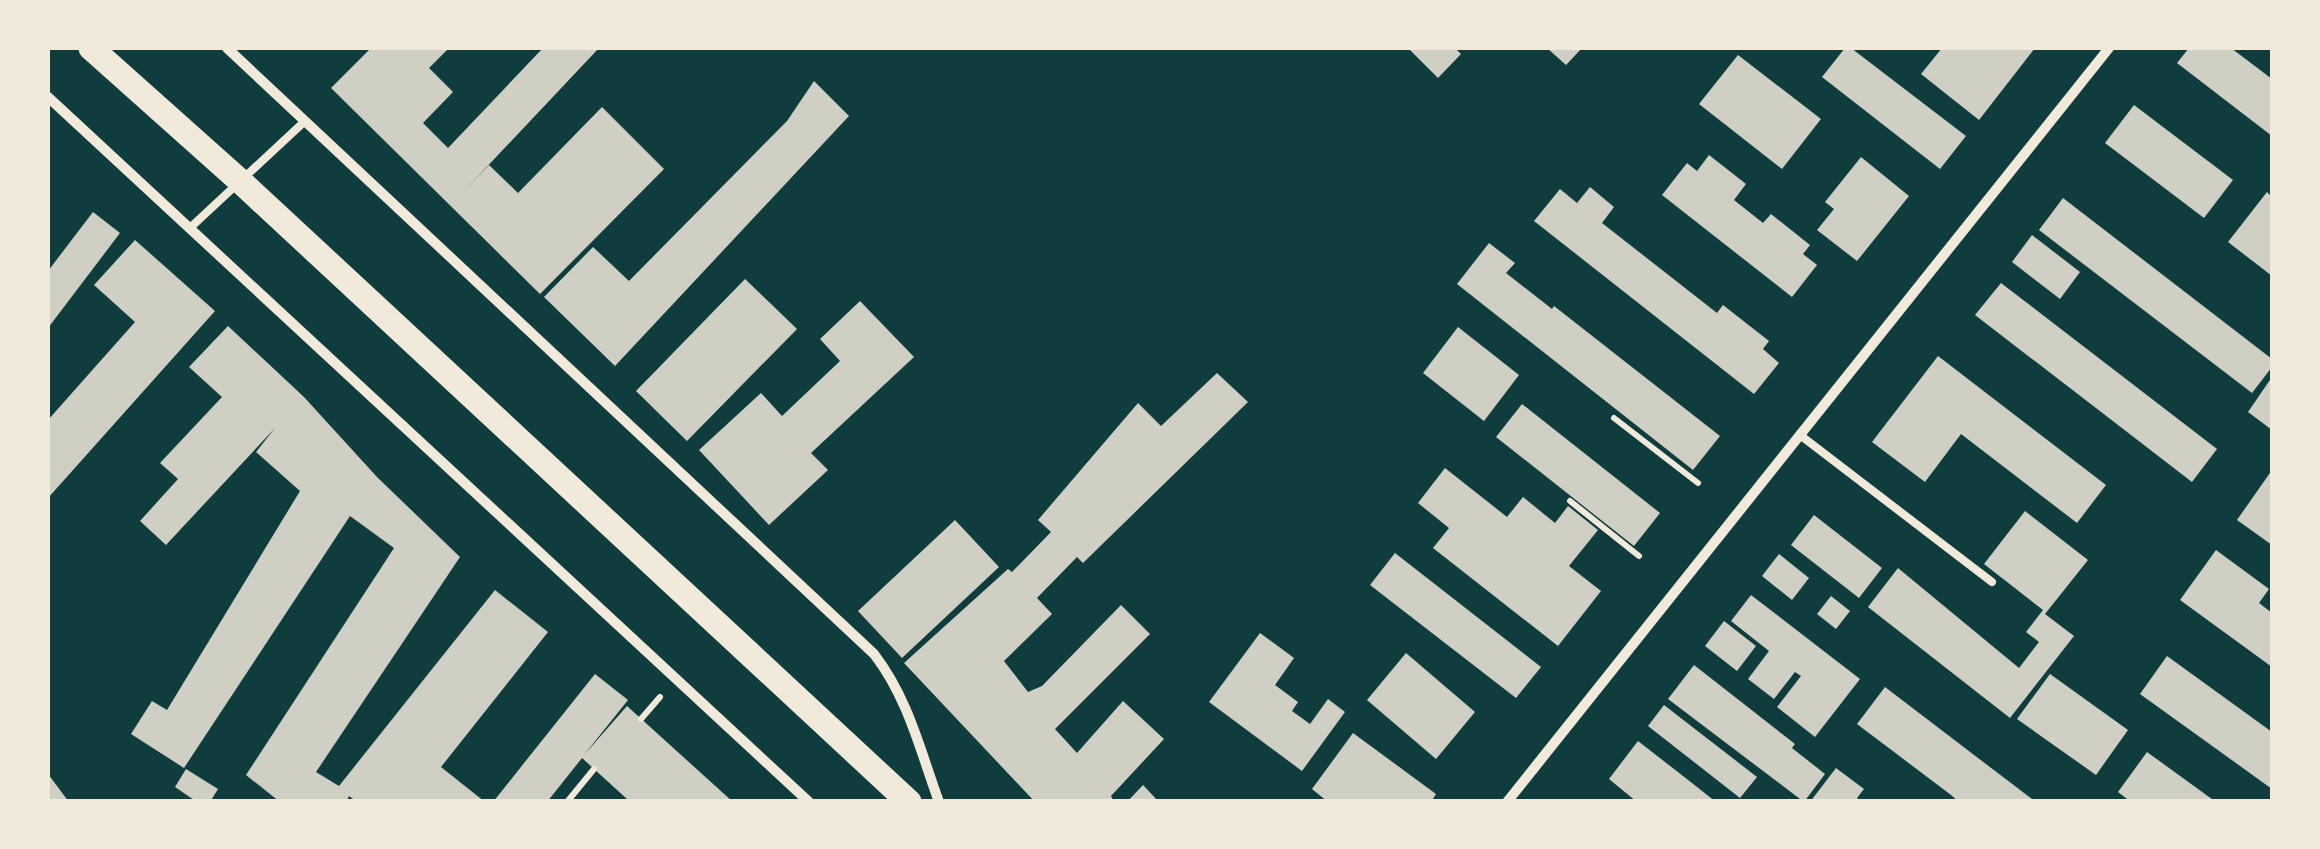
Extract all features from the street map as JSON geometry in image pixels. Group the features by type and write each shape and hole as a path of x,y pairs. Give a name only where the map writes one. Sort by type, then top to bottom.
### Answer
{"main road":[{"path":"91,48 240,181 909,802"}],"street":[{"path":"226,48 874,654 891,676 912,722 939,802"},
{"path":"1508,802 2109,48"},
{"path":"48,97 809,802"}],"lane":[{"path":"190,228 304,120"},
{"path":"1800,435 1992,582"}],"path":[{"path":"1614,418 1698,482"},
{"path":"1570,501 1639,556"},
{"path":"569,801 594,769"}],"building":[{"path":"371,48 449,48 429,68 453,92 423,123 448,148 543,48 599,48 465,190 489,165 518,193 602,107 664,169 540,294 331,88"},
{"path":"1408,48 1455,48 1461,54 1438,78"},
{"path":"1547,48 1582,48 1566,65"},
{"path":"1845,48 1851,48 1966,136 1940,169 1822,77"},
{"path":"1942,48 2035,48 1979,120 1921,74"},
{"path":"2189,48 2231,48 2272,79 2272,136 2177,63"},
{"path":"1738,55 1821,119 1782,169 1699,104"},
{"path":"814,81 849,116 615,366 544,297 593,247 629,281 787,121"},
{"path":"2134,105 2233,180 2204,218 2105,143"},
{"path":"1709,155 1746,184 1734,200 1763,223 1771,214 1810,245 1803,254 1817,265 1792,297 1662,195 1687,163 1697,171"},
{"path":"1861,157 1909,196 1857,261 1817,230 1834,209 1825,202"},
{"path":"1590,187 1614,207 1602,223 1717,313 1723,305 1769,341 1763,349 1779,363 1754,394 1534,221 1560,189 1577,203"},
{"path":"2267,192 2272,197 2272,276 2228,242"},
{"path":"2063,198 2272,359 2272,367 2252,393 2039,230"},
{"path":"93,212 120,233 48,328 48,271"},
{"path":"2032,235 2080,272 2060,299 2012,262"},
{"path":"135,240 215,311 48,498 48,420 135,322 94,285"},
{"path":"1489,243 1515,263 1506,273 1720,436 1693,470 1457,284"},
{"path":"745,279 797,329 687,441 636,391"},
{"path":"2001,283 2217,449 2192,482 1975,315"},
{"path":"860,301 914,357 811,453 828,470 769,525 699,450 761,393 782,416 840,361 820,339"},
{"path":"228,326 304,397 377,477 460,557 316,772 339,786 495,590 548,632 441,767 485,802 357,802 349,796 346,802 280,802 246,775 394,548 350,516 184,768 131,734 152,701 167,710 300,491 256,452 275,428 166,545 140,521 178,479 160,463 222,397 189,367"},
{"path":"1458,327 1519,375 1484,421 1423,373"},
{"path":"1938,356 2106,485 2077,523 1961,434 1925,482 1872,442"},
{"path":"1217,373 1248,402 1083,563 1077,557 1037,598 1052,614 1004,661 1028,692 1042,686 1121,605 1150,634 1055,729 1077,753 1123,701 1164,739 1111,796 1114,802 1035,802 904,663 1008,569 1012,572 1051,532 1038,520 1138,403 1161,426"},
{"path":"2272,377 2272,430 2248,412"},
{"path":"1522,404 1660,513 1634,546 1496,437"},
{"path":"1445,468 1507,517 1523,497 1555,523 1568,506 1598,530 1569,566 1601,591 1558,646 1433,548 1449,528 1418,503"},
{"path":"2272,470 2272,545 2237,520"},
{"path":"2025,511 2088,560 2045,614 2074,636 2010,718 1868,607 1898,568 2019,668 2039,642 2026,632 2043,610 1984,564"},
{"path":"1814,515 1882,568 1859,598 1791,545"},
{"path":"955,520 999,567 902,658 858,611"},
{"path":"2216,550 2269,589 2259,603 2272,613 2272,667 2180,600"},
{"path":"1395,553 1541,667 1516,698 1370,585"},
{"path":"1779,554 1809,578 1792,600 1762,576"},
{"path":"1751,595 1860,679 1815,737 1777,707 1801,676 1795,672 1774,699 1748,679 1769,651 1731,621"},
{"path":"1831,596 1850,611 1836,629 1817,614"},
{"path":"1724,621 1756,646 1737,671 1705,646"},
{"path":"1260,633 1294,658 1275,685 1298,702 1292,711 1310,724 1328,699 1345,712 1302,771 1209,702"},
{"path":"1406,653 1475,712 1436,759 1367,700"},
{"path":"2167,656 2272,732 2272,789 2140,694"},
{"path":"1694,665 1795,744 1792,748 1825,774 1804,802 1668,699"},
{"path":"595,674 628,700 584,755 627,706 733,802 625,802 627,799 582,758 547,802 493,802"},
{"path":"2050,674 2128,730 2096,775 2017,719"},
{"path":"1885,687 2036,802 1959,802 1857,724"},
{"path":"1664,705 1757,777 1740,798 1648,726"},
{"path":"1353,733 1436,794 1431,802 1328,802 1312,789"},
{"path":"1638,741 1716,802 1637,802 1609,779"},
{"path":"2147,752 2216,802 2131,802 2118,792"},
{"path":"1836,768 1864,789 1857,798 1861,802 1810,802"},
{"path":"186,769 218,789 210,802 197,802 175,787"},
{"path":"48,774 69,802 48,802"},
{"path":"1143,785 1159,802 1127,802"}]}
